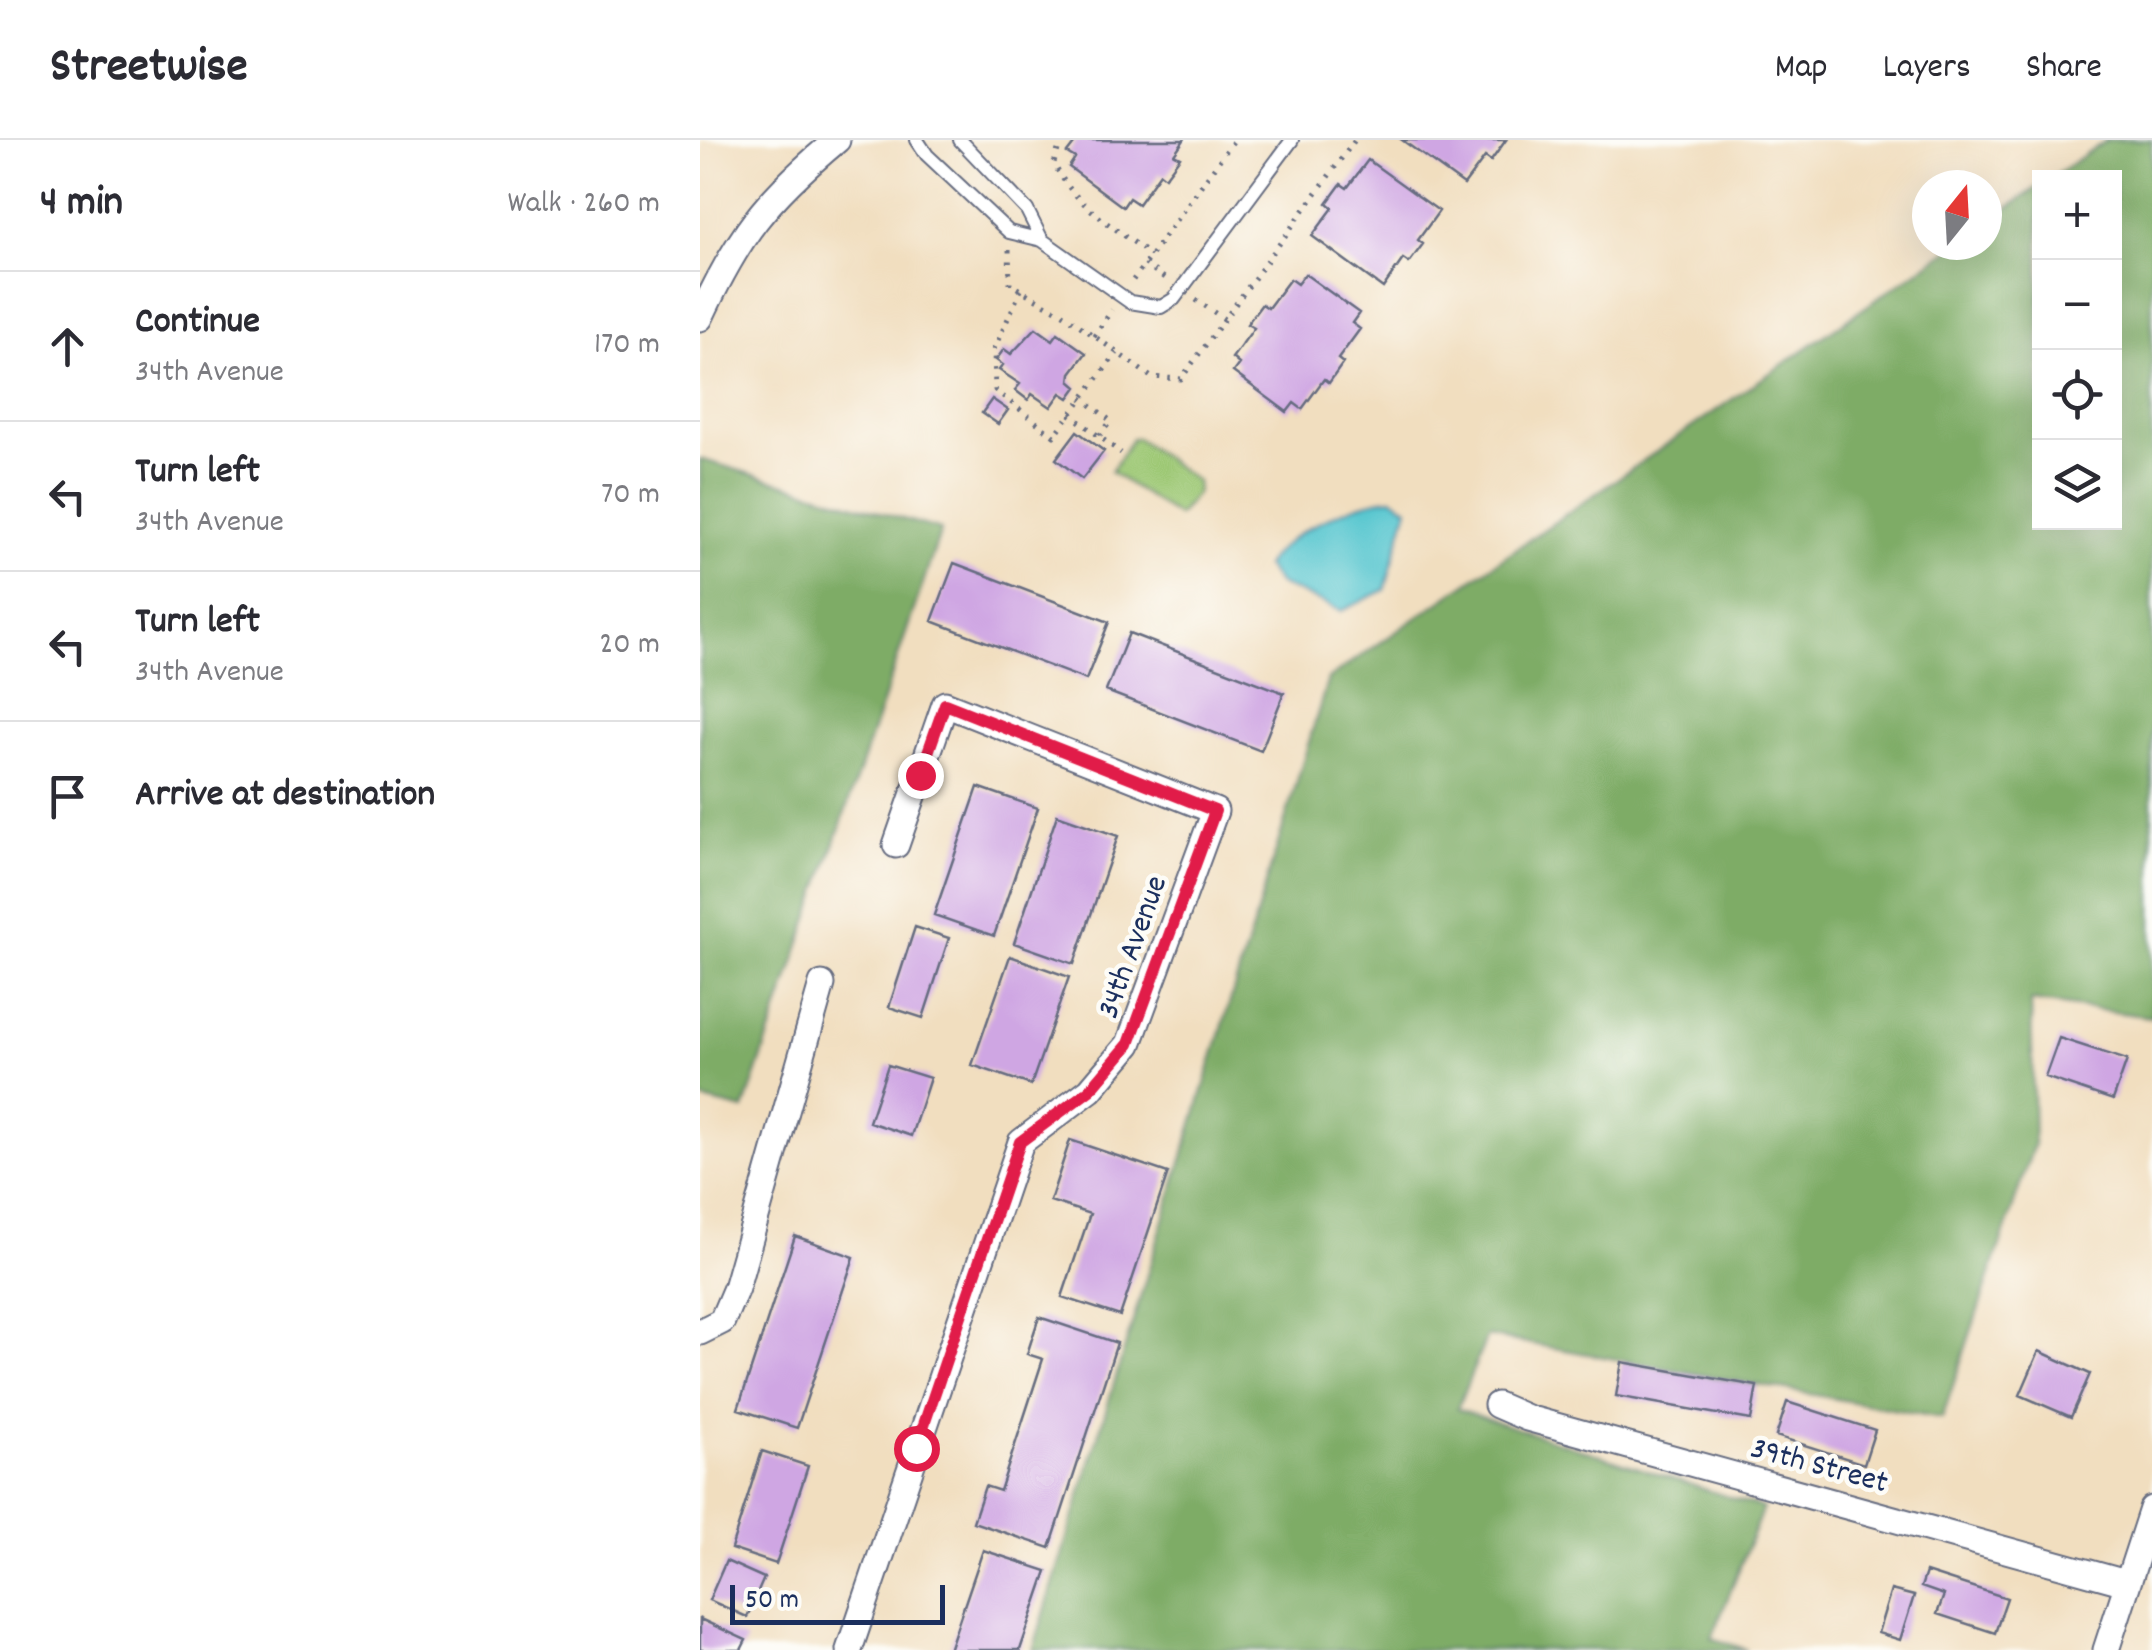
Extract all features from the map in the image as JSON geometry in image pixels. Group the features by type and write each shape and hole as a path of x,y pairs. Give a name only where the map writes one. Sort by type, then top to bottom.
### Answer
{"street":[{"path":"700,318 732,250 752,222 798,172 837,140"},
{"name":"34th Avenue","path":"848,1650 1020,1142 1090,1090 1129,1044 1215,811 945,704 896,845"},
{"path":"711,1326 757,1221 822,984"},
{"name":"39th Street","path":"1497,1405 1526,1418 2126,1583"},
{"path":"2106,1650 2152,1509"}],"lane":[{"path":"917,140 927,155 1009,232 1042,240 1122,296 1161,307 1174,299 1292,140"},
{"path":"960,140 1028,210 1042,240"}],"path":[{"path":"1061,140 1054,163 1062,179 1087,206 1151,255"},
{"path":"1094,336 1234,140"},
{"path":"1021,290 994,349 995,390 1054,436 1117,353"},
{"path":"1082,398 1111,420 1098,436"},
{"path":"1070,414 1121,453"}],"green space":[{"path":"2107,140 2152,140 2152,1017 2031,1001 2034,1144 1942,1418 1487,1336 1457,1409 1763,1508 1712,1638 1747,1650 1033,1650 1328,679 1933,260 2002,260 2002,212 2032,191 2032,530 2122,530 2122,170 2062,170"},
{"path":"1132,438 1196,481 1197,492 1178,516 1111,472"},
{"path":"700,459 941,530 744,1110 700,1099"}],"water":[{"path":"1393,498 1408,508 1385,590 1341,611 1279,584 1265,566 1288,542 1323,520 1360,505"}],"building":[{"path":"1077,140 1184,140 1174,154 1180,157 1165,177 1160,173 1138,204 1129,198 1123,207 1069,167 1075,158 1067,153"},
{"path":"1402,140 1506,140 1491,161 1485,157 1464,185"},
{"path":"1368,160 1439,211 1418,240 1423,244 1409,263 1403,259 1383,288 1312,236 1333,208 1327,203 1341,184 1347,188"},
{"path":"1305,274 1359,313 1352,323 1360,329 1338,359 1343,363 1329,383 1324,379 1302,409 1294,403 1287,412 1233,372 1239,364 1232,358 1254,328 1247,324 1262,304 1268,308 1290,279 1297,284"},
{"path":"1036,328 1053,340 1058,333 1086,353 1071,373 1070,381 1077,387 1069,398 1061,393 1051,407 1032,394 1028,400 1015,390 1020,384 999,370 1003,365 996,360 1004,349 1011,354"},
{"path":"992,399 1008,410 998,424 982,413"},
{"path":"1077,431 1104,451 1082,479 1056,459"},
{"path":"954,563 1109,622 1086,680 932,621"},
{"path":"1129,633 1284,693 1261,751 1106,691"},
{"path":"978,787 1038,808 994,936 934,915"},
{"path":"1057,815 1118,836 1074,964 1014,943"},
{"path":"915,927 949,938 923,1018 889,1007"},
{"path":"1010,956 1069,977 1031,1085 972,1065"},
{"path":"2059,1038 2127,1060 2113,1100 2045,1077"},
{"path":"888,1065 930,1078 911,1136 869,1122"},
{"path":"1070,1140 1168,1173 1120,1316 1062,1297 1090,1214 1050,1201"},
{"path":"795,1236 854,1257 797,1428 738,1409"},
{"path":"1039,1317 1117,1343 1050,1548 973,1522 985,1486 1000,1491 1043,1359 1027,1354"},
{"path":"2039,1351 2090,1374 2071,1417 2020,1395"},
{"path":"1622,1362 1757,1386 1751,1420 1616,1396"},
{"path":"1787,1402 1875,1430 1864,1464 1776,1436"},
{"path":"762,1451 808,1466 776,1564 731,1549"},
{"path":"983,1550 1047,1571 1020,1650 949,1650"},
{"path":"726,1561 764,1578 747,1617 709,1600"},
{"path":"1926,1572 2007,1598 1995,1633 1937,1614 1944,1595 1921,1587"},
{"path":"1891,1590 1914,1596 1900,1640 1878,1633"},
{"path":"700,1619 746,1640 741,1650 700,1650"}],"route":[{"path":"916,1448 1020,1142 1090,1090 1129,1044 1215,811 945,704 920,775"}]}
